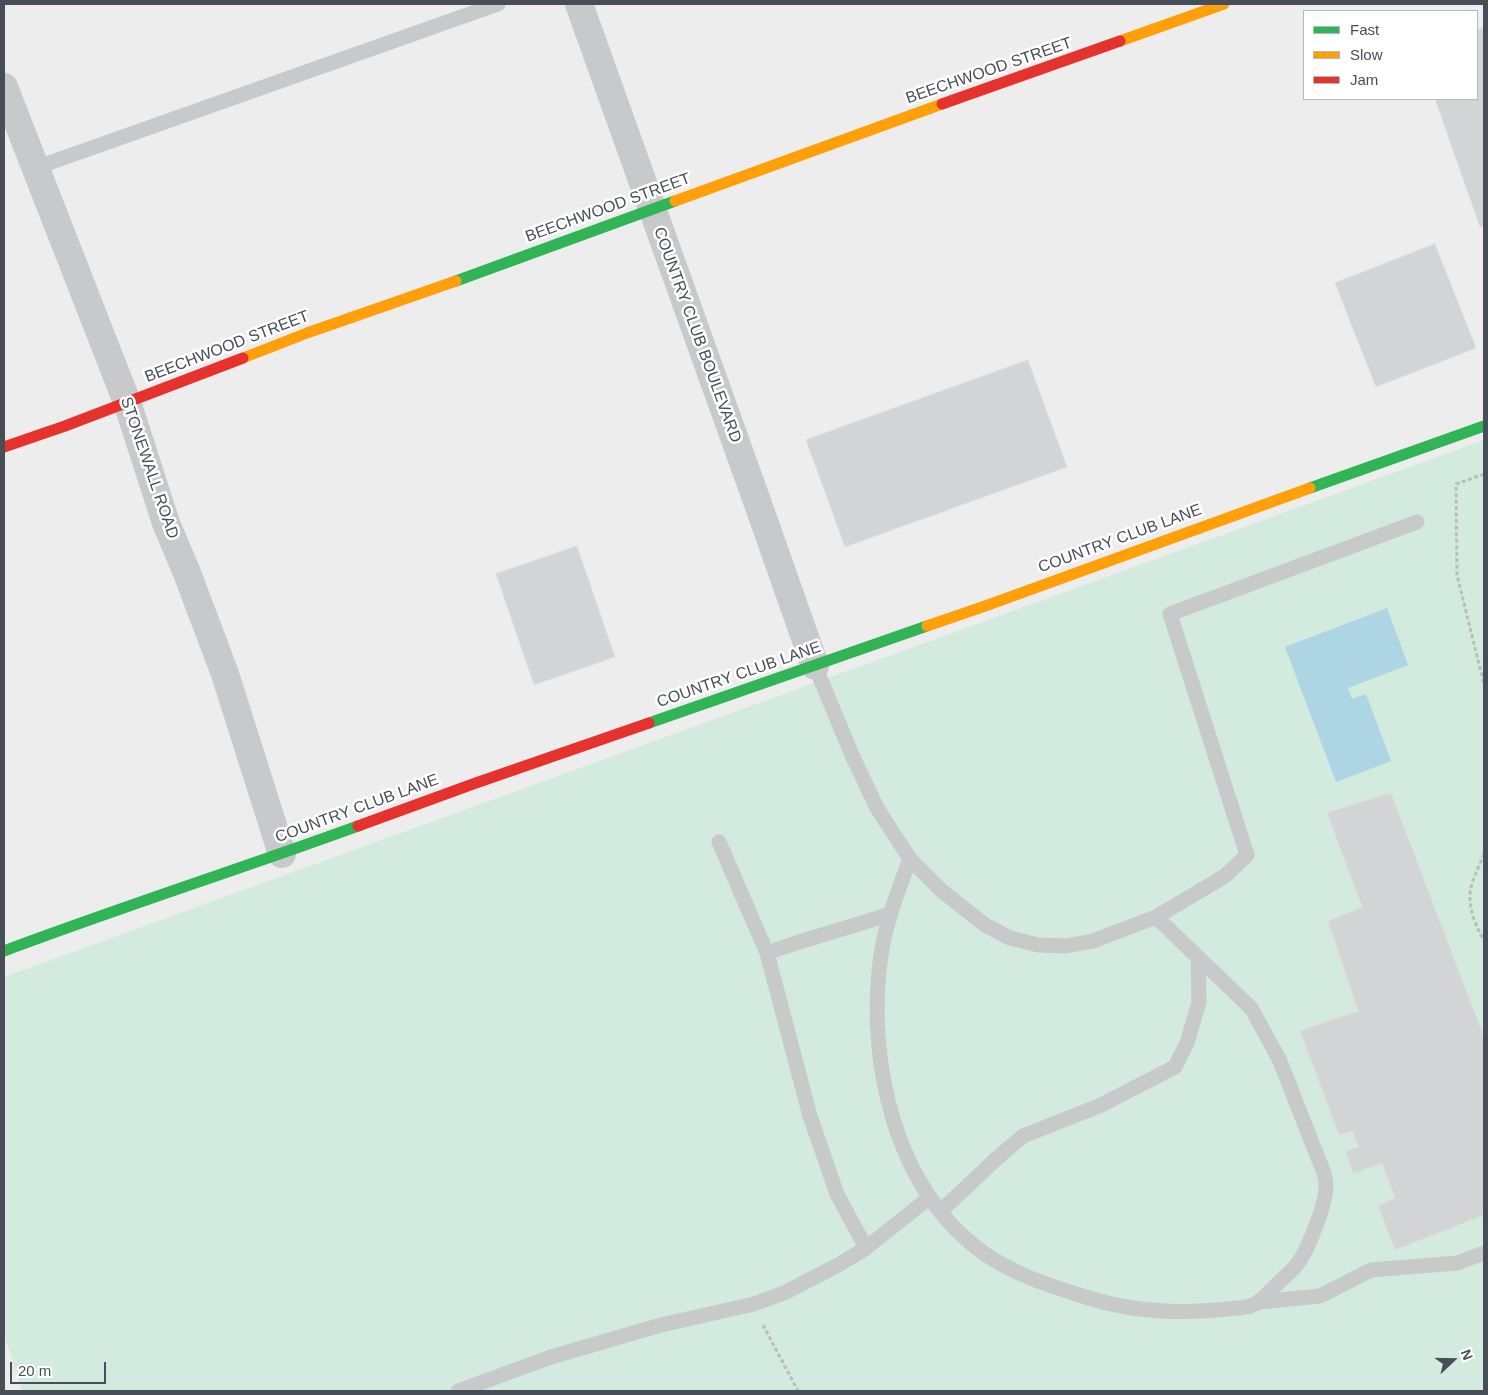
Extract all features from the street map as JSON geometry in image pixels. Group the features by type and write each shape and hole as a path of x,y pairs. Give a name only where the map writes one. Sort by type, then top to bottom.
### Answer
{"street":[{"name":"COUNTRY CLUB BOULEVARD","path":"579,4 815,666"},
{"name":"BEECHWOOD STREET","path":"4,447 65,426 307,334 1224,4"},
{"name":"STONEWALL ROAD","path":"4,87 126,402 166,523 225,674 282,854"},
{"name":"COUNTRY CLUB LANE","path":"4,951 84,921 282,854 473,784 988,605 1377,462 1484,426"}],"lane":[{"path":"35,168 498,4"},
{"path":"815,666 852,755 878,808 910,859 942,891 985,925 1010,938 1038,945 1066,946 1093,940 1156,917 1225,876 1248,855 1170,614 1418,522"},
{"path":"719,842 767,953 813,1125 837,1194 866,1248"},
{"path":"910,859 891,914 881,954 876,1004 879,1054 888,1103 909,1164 930,1197 955,1228 985,1253 1036,1282 1103,1302 1152,1311 1201,1312 1251,1306 1259,1302 1296,1265 1310,1240 1320,1215 1326,1187 1324,1173 1279,1059 1251,1008 1156,917"},
{"path":"767,953 796,942 891,914"},
{"path":"941,1211 1023,1136 1099,1106 1175,1067 1187,1043 1199,1002 1198,958"},
{"path":"458,1391 551,1357 661,1325 754,1304 784,1293 840,1264 866,1248 930,1197"},
{"path":"1259,1302 1320,1296 1371,1270 1457,1263 1484,1253"}],"path":[{"path":"1484,474 1456,484 1457,574 1484,684"},
{"path":"1484,854 1471,887 1470,903 1484,940"},
{"path":"754,1304 798,1391"}],"green space":[{"path":"1484,440 1484,1391 22,1391 4,1334 4,977"}],"water":[{"path":"1387,608 1408,665 1348,688 1352,699 1366,694 1391,761 1336,782 1285,647"}],"building":[{"path":"1484,28 1484,226 1480,227 1435,100 1478,100 1478,30"},
{"path":"1435,244 1476,348 1376,387 1335,283"},
{"path":"1028,360 1067,467 845,547 806,440"},
{"path":"577,546 615,657 534,685 496,574"},
{"path":"1391,793 1484,1037 1484,1215 1395,1250 1378,1206 1395,1198 1382,1163 1353,1174 1346,1151 1359,1147 1352,1131 1339,1135 1300,1031 1358,1011 1328,921 1362,907 1327,813"}],"traffic: fast":[{"path":"456,281 675,201"},
{"path":"1310,488 1484,426"},
{"path":"649,723 927,626"},
{"path":"4,951 358,826"}],"traffic: slow":[{"path":"1120,41 1224,4"},
{"path":"675,201 942,104"},
{"path":"243,358 307,333 456,281"},
{"path":"927,626 1310,488"}],"traffic: jam":[{"path":"942,104 1120,41"},
{"path":"4,447 65,426 243,358"},
{"path":"358,826 649,723"}]}
